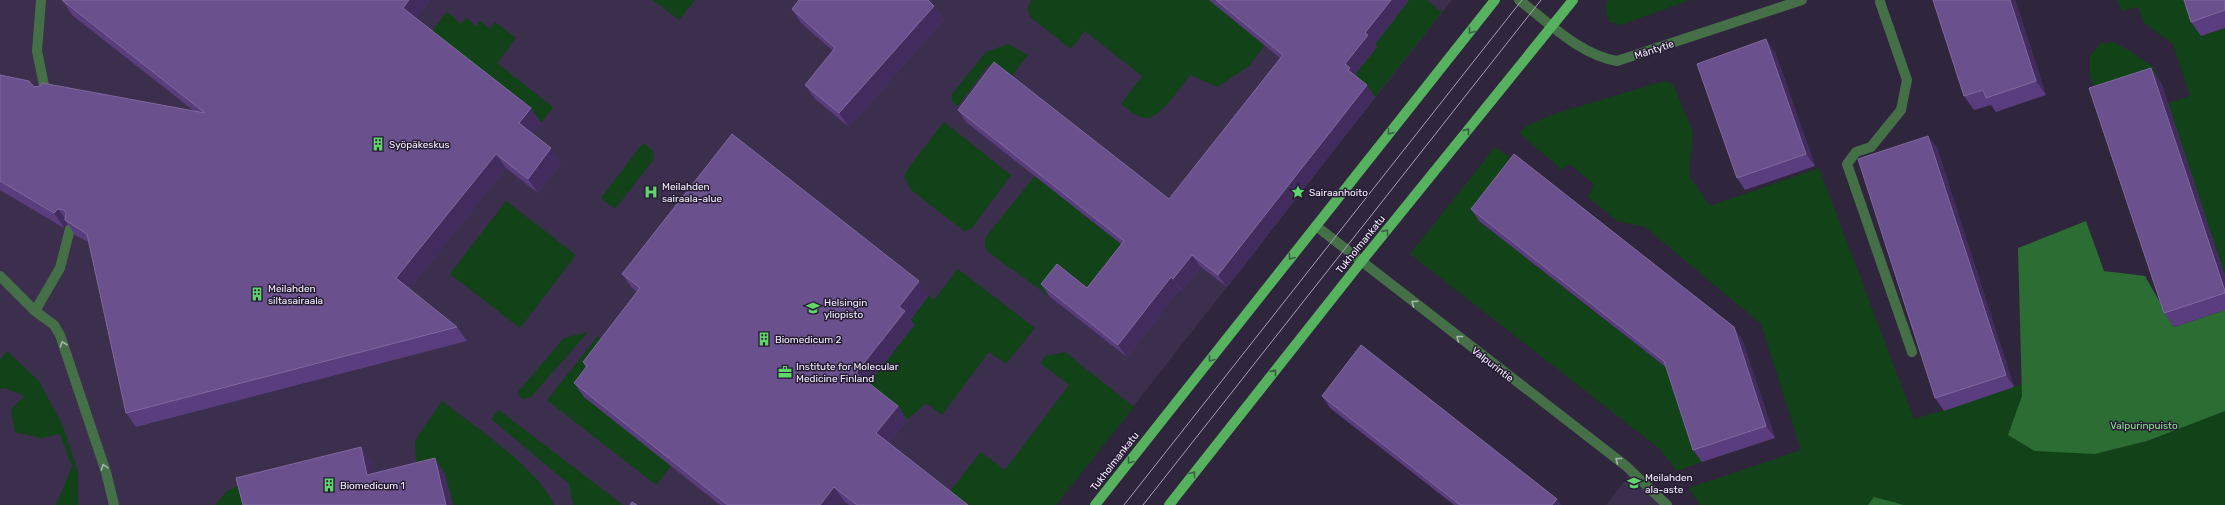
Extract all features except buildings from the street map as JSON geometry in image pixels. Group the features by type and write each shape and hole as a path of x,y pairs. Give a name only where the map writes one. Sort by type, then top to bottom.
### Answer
{"main road":[{"name":"Tukholmankatu","path":"1095,505 1495,0"},
{"name":"Tukholmankatu","path":"1169,505 1361,262 1573,0"}],"street":[{"path":"41,0 37,51 46,95"},
{"name":"Mäntytie","path":"1519,0 1552,25 1602,58 1617,61 1802,0"},
{"path":"1880,2 1906,80 1901,110 1871,147 1856,152 1846,164 1912,352"},
{"name":"Valpurintie","path":"1316,226 1626,466 1667,505"},
{"path":"35,311 60,268 70,229"},
{"path":"0,276 35,311 54,325 60,335 106,472 114,505"}],"shaded area":[{"name":"Meilahden sairaala-alue","path":"0,0 1452,0 1056,505 0,505"},
{"name":"Meilahden ala-aste","path":"1632,471 1667,505 1606,505"}],"green space":[{"path":"653,0 695,0 679,20"},
{"path":"1031,0 1210,0 1265,45 1249,66 1218,87 1190,75 1164,108 1152,117 1143,118 1139,117 1121,104 1142,76 1085,31 1071,49 1030,17 1028,8"},
{"path":"1409,0 1427,0 1442,12 1375,97 1354,76 1376,47 1374,45"},
{"path":"1608,0 1690,0 1621,25 1610,22 1606,13 1606,3"},
{"path":"2117,0 2189,0 2201,36 2225,28 2225,276 2168,103 2190,96 2173,44 2144,23 2138,7 2122,11"},
{"path":"447,12 461,24 466,18 476,26 480,21 490,29 495,22 516,38 497,63 553,107 541,123 429,35"},
{"path":"2113,42 2127,49 2153,67 2161,82 2099,102 2090,76 2090,56 2101,43"},
{"path":"1008,44 1028,55 1009,80 989,64 958,106 952,102 952,94 986,52"},
{"name":"Valpurinpuisto","path":"1664,81 1673,84 1693,132 1689,176 1710,206 1819,168 1914,419 1993,394 2225,310 2225,505 1700,505 1689,488 1801,450 1761,324 1645,227 1617,221 1588,197 1594,184 1569,164 1562,170 1519,133 1528,125 1554,114"},
{"path":"944,122 1011,175 972,228 964,231 911,190 904,177 909,167"},
{"path":"643,143 653,151 654,159 615,209 601,198"},
{"path":"1495,147 1522,166 1479,221 1673,373 1702,462 1677,471 1661,450 1410,254"},
{"path":"1035,176 1133,253 1096,300 1049,296 988,252 985,246 985,238"},
{"path":"506,201 576,255 520,328 450,274"},
{"name":"Valpurinpuisto","path":"2086,221 2104,271 2145,276 2174,327 2225,310 2225,411 2147,441 2095,454 2035,451 2008,435 2022,396 2018,248"},
{"path":"958,269 1035,328 1006,364 989,352 942,415 926,403 907,420 868,385 929,295 934,300"},
{"path":"588,332 531,397 523,399 517,393 564,338"},
{"path":"598,336 614,349 671,466 656,485 547,400"},
{"path":"7,351 39,381 63,426 78,472 78,505 56,505 72,466 60,434 41,438 15,432 11,409 25,396 4,388 0,389 0,360"},
{"path":"1065,352 1134,407 1056,505 959,505 947,495 981,452 1005,470 1069,385 1040,363 1045,356"},
{"path":"442,401 504,448 533,475 555,505 453,505 445,474 417,481 415,440"},
{"path":"499,410 623,505 573,505 569,484 491,419"},
{"path":"242,484 250,505 215,505 227,491"},
{"path":"1874,497 1904,505 1868,505"}],"tram line":[{"path":"1124,505 1522,0"},
{"path":"1143,505 1541,0"}],"place":[{"name":"Syöpäkeskus","path":"378,144"},
{"name":"Meilahden sairaala-alue","path":"651,192"},
{"name":"Sairaanhoito","path":"1298,192"},
{"name":"Meilahden siltasairaala","path":"257,294"},
{"name":"Helsingin yliopisto","path":"813,308"},
{"name":"Biomedicum 2","path":"764,339"},
{"name":"Institute for Molecular Medicine Finland","path":"785,372"},
{"name":"Meilahden ala-aste","path":"1634,483"},
{"name":"Biomedicum 1","path":"329,485"}]}
